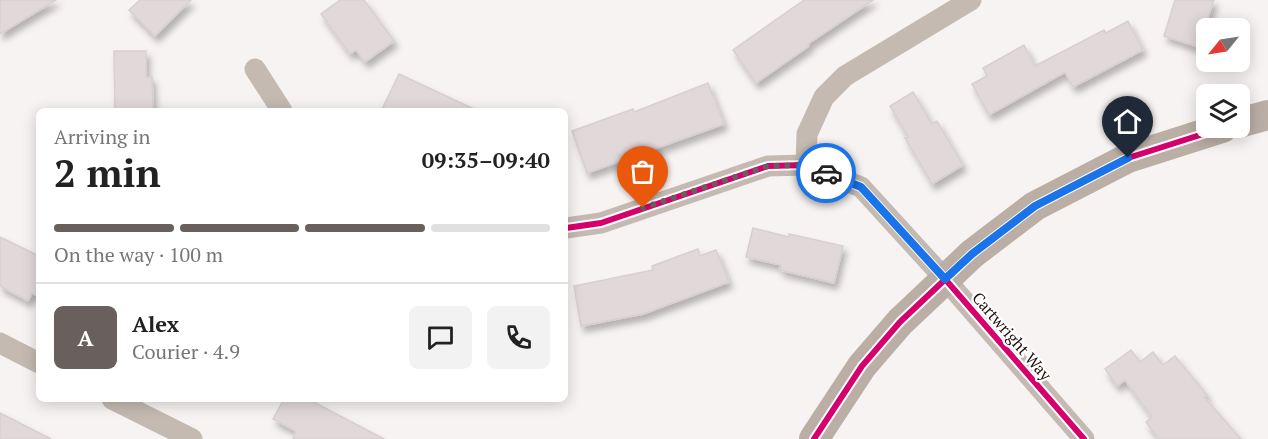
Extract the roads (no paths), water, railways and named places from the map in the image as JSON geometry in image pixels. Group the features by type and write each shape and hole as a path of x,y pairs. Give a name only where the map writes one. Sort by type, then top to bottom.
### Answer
{"street":[{"path":"806,165 807,134 824,97 845,76 971,0"},
{"path":"255,69 280,108"},
{"path":"1250,120 1268,115"},
{"path":"814,439 862,366 900,322 972,254 1035,206 1128,158 1196,134"},
{"name":"Cartwright Way","path":"568,228 601,223 768,166 806,165 861,187 945,279 1084,439"},
{"path":"0,343 36,361"},
{"path":"118,402 192,439"}]}
